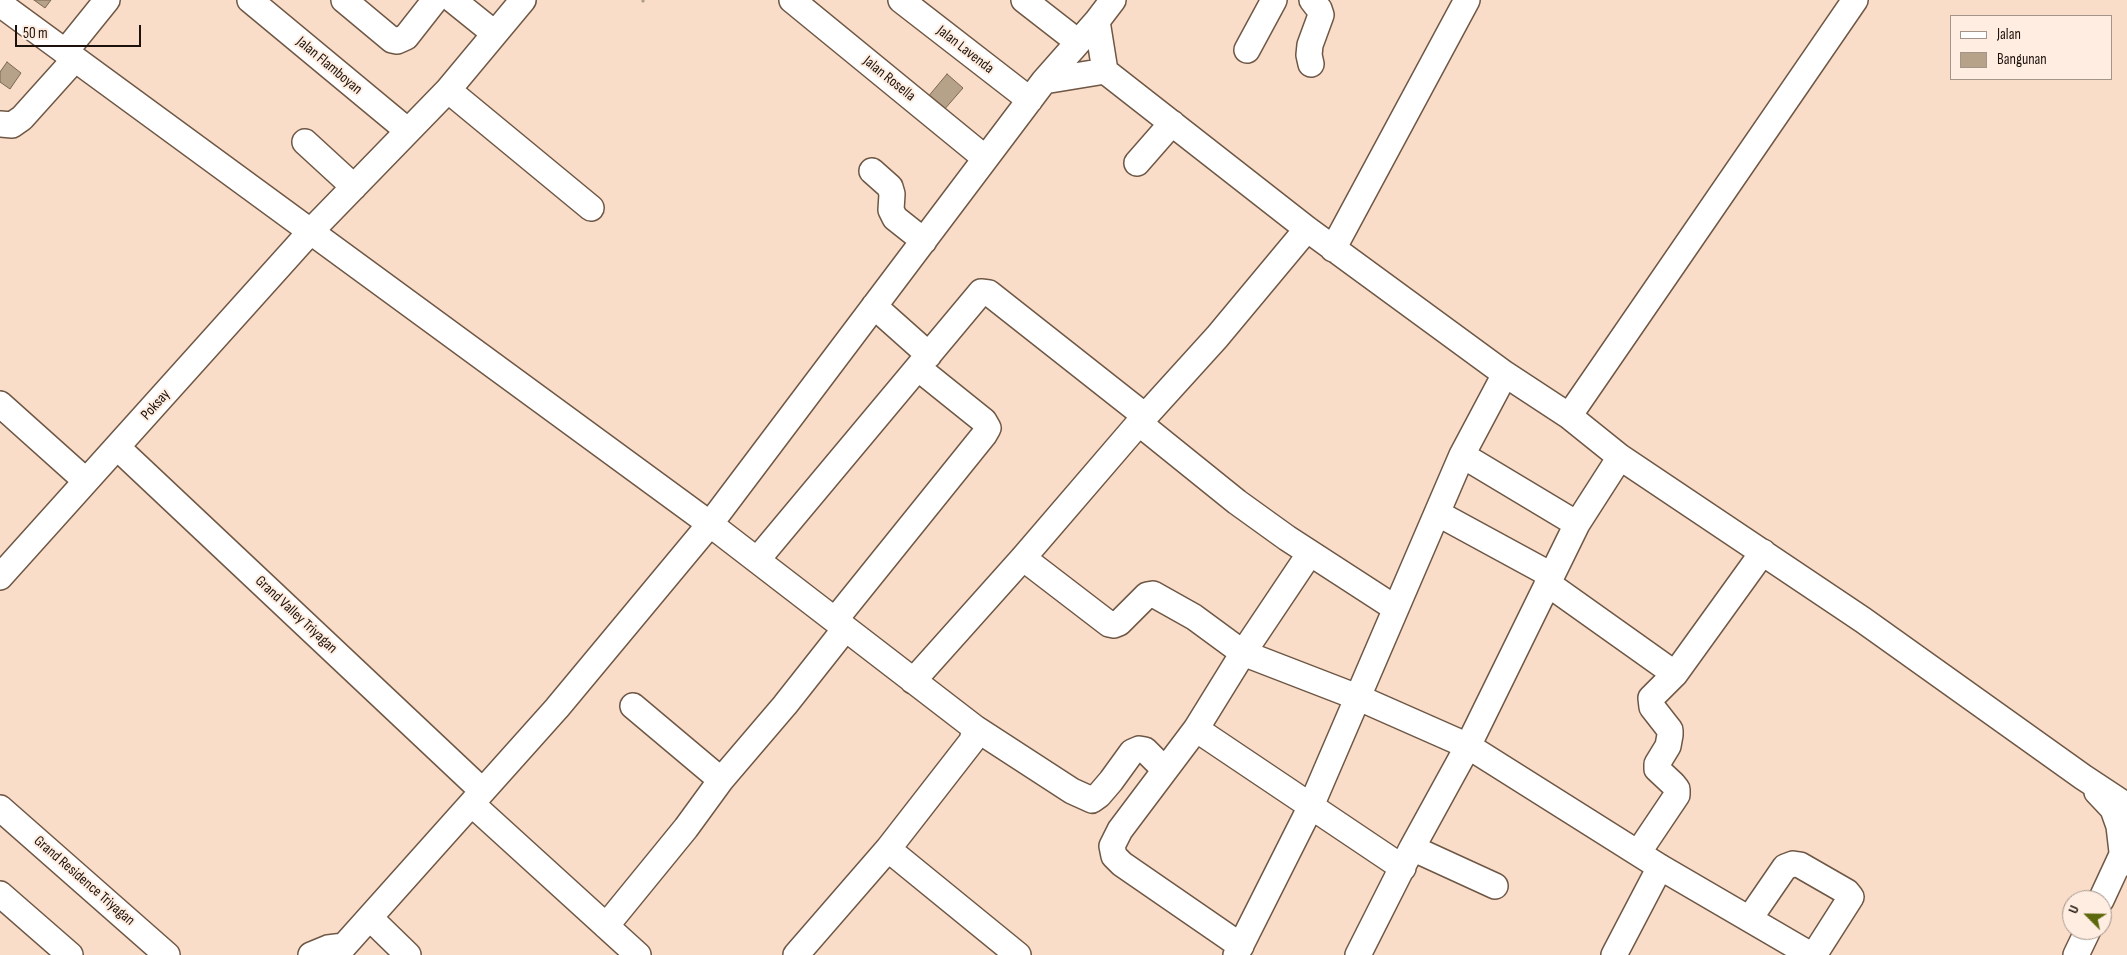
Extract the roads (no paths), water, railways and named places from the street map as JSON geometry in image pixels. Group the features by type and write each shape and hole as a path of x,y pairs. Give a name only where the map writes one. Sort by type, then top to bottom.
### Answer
{"street":[{"name":"Jalan Flamboyan","path":"250,0 408,131"},
{"path":"344,0 392,40 401,40 406,37 435,0"},
{"path":"453,0 494,32"},
{"name":"Poksay","path":"0,577 118,448 311,231 448,90 494,32 523,0"},
{"name":"Jalan Lavenda","path":"901,0 1036,91"},
{"path":"1024,0 1078,42"},
{"path":"311,955 328,948 340,950 370,918 473,794 563,701 710,524 1036,91 1097,21 1112,0"},
{"path":"1247,50 1274,0"},
{"path":"1310,64 1310,45 1321,16 1319,8 1312,0"},
{"path":"1334,249 1466,0"},
{"path":"1569,416 1855,0"},
{"path":"0,124 12,125 22,118 70,55 105,1"},
{"name":"Jalan Rosella","path":"795,1 985,158"},
{"path":"0,4 710,524 975,728 1072,791 1092,800 1111,782 1132,752 1139,749 1144,750 1164,769"},
{"path":"1097,21 1105,71 1307,229 1505,374 1569,416 1620,457 1763,552 2127,806"},
{"path":"1036,91 1105,71"},
{"path":"448,90 591,208"},
{"path":"1137,163 1172,123"},
{"path":"305,142 354,186"},
{"path":"872,171 890,187 892,194 891,210 896,218 924,241"},
{"path":"914,681 1142,419 1217,337 1307,229"},
{"path":"757,560 979,294 987,292 1142,419 1237,502 1310,553 1395,608"},
{"path":"606,926 686,828 722,780 785,705 840,624 984,436 988,428 984,421 924,362 874,306"},
{"path":"1310,553 1243,653 1196,728 1120,830 1112,846 1114,856 1238,951 1311,806 1462,455 1505,374"},
{"path":"0,404 86,481"},
{"name":"Grand Valley Triyagan","path":"118,448 606,926 638,955"},
{"path":"1462,455 1577,524"},
{"path":"1358,955 1407,858 1468,746 1577,524 1620,457"},
{"path":"1437,513 1549,579 1675,674"},
{"path":"1638,853 1677,795 1677,789 1657,769 1657,764 1668,746 1670,730 1651,702 1652,698 1675,674 1763,552"},
{"path":"1023,558 1109,624 1119,623 1150,593 1194,618 1243,653 1358,697 1468,746 1660,867 1812,955 1851,897 1847,892 1800,865 1792,864 1785,867 1750,918"},
{"path":"633,706 722,780"},
{"path":"796,955 888,849 972,741 975,728"},
{"path":"1196,728 1311,806 1407,858 1495,886"},
{"path":"2083,777 2113,809 2125,853 2106,890"},
{"name":"Grand Residence Triyagan","path":"0,808 167,955"},
{"path":"888,849 1008,952"},
{"path":"1614,955 1660,867"},
{"path":"0,894 70,955"},
{"path":"370,918 408,955"},
{"path":"2076,955 2083,940"}]}
